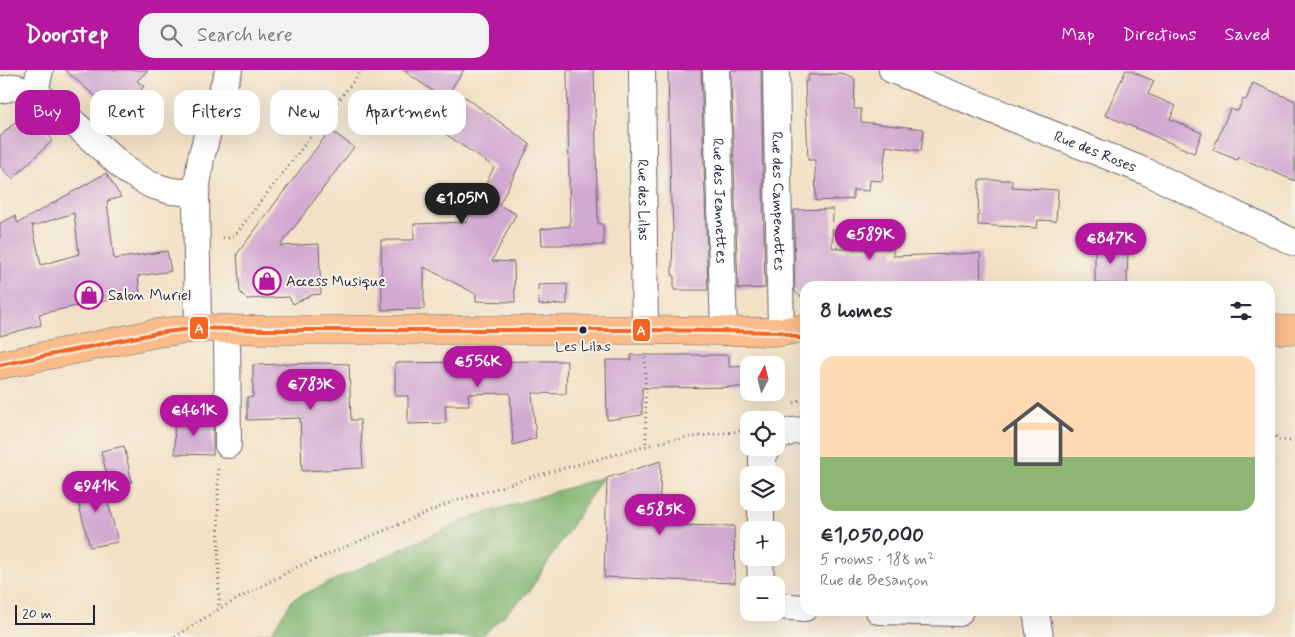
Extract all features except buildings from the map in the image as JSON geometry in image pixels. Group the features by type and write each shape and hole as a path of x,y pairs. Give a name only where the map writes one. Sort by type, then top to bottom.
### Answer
{"main road":[{"path":"0,365 148,335 198,328 264,330 645,330 797,333"}],"street":[{"path":"198,328 196,193 203,149 229,70"},
{"name":"Rue des Lilas","path":"642,70 645,330"},
{"name":"Rue des Jeannettes","path":"716,70 724,332"},
{"name":"Rue des Campenottes","path":"776,70 797,333"},
{"name":"Rue des Roses","path":"892,70 1147,172 1295,243"},
{"path":"0,90 37,82 65,115 127,171 151,185 172,191 196,193"},
{"path":"227,329 228,445"},
{"path":"785,434 800,430"},
{"path":"785,607 800,608"},
{"path":"1037,616 1040,637"}],"path":[{"path":"197,239 229,238 235,235 362,70"},
{"path":"645,330 646,446"},
{"path":"175,637 219,608 295,568 452,502 539,474 669,440 740,431"},
{"path":"1275,435 1279,440 1295,441"},
{"path":"219,608 218,468 228,445"}],"green space":[{"path":"603,477 528,593 481,637 241,637 271,632 293,599 469,518"}],"transit line":[{"name":"A","path":"0,365 157,333 198,328 264,330 781,332 800,338"}],"place":[{"name":"Access Musique","path":"267,281"},
{"name":"Salon Muriel","path":"89,295"},
{"name":"Les Lilas","path":"583,330"}]}
